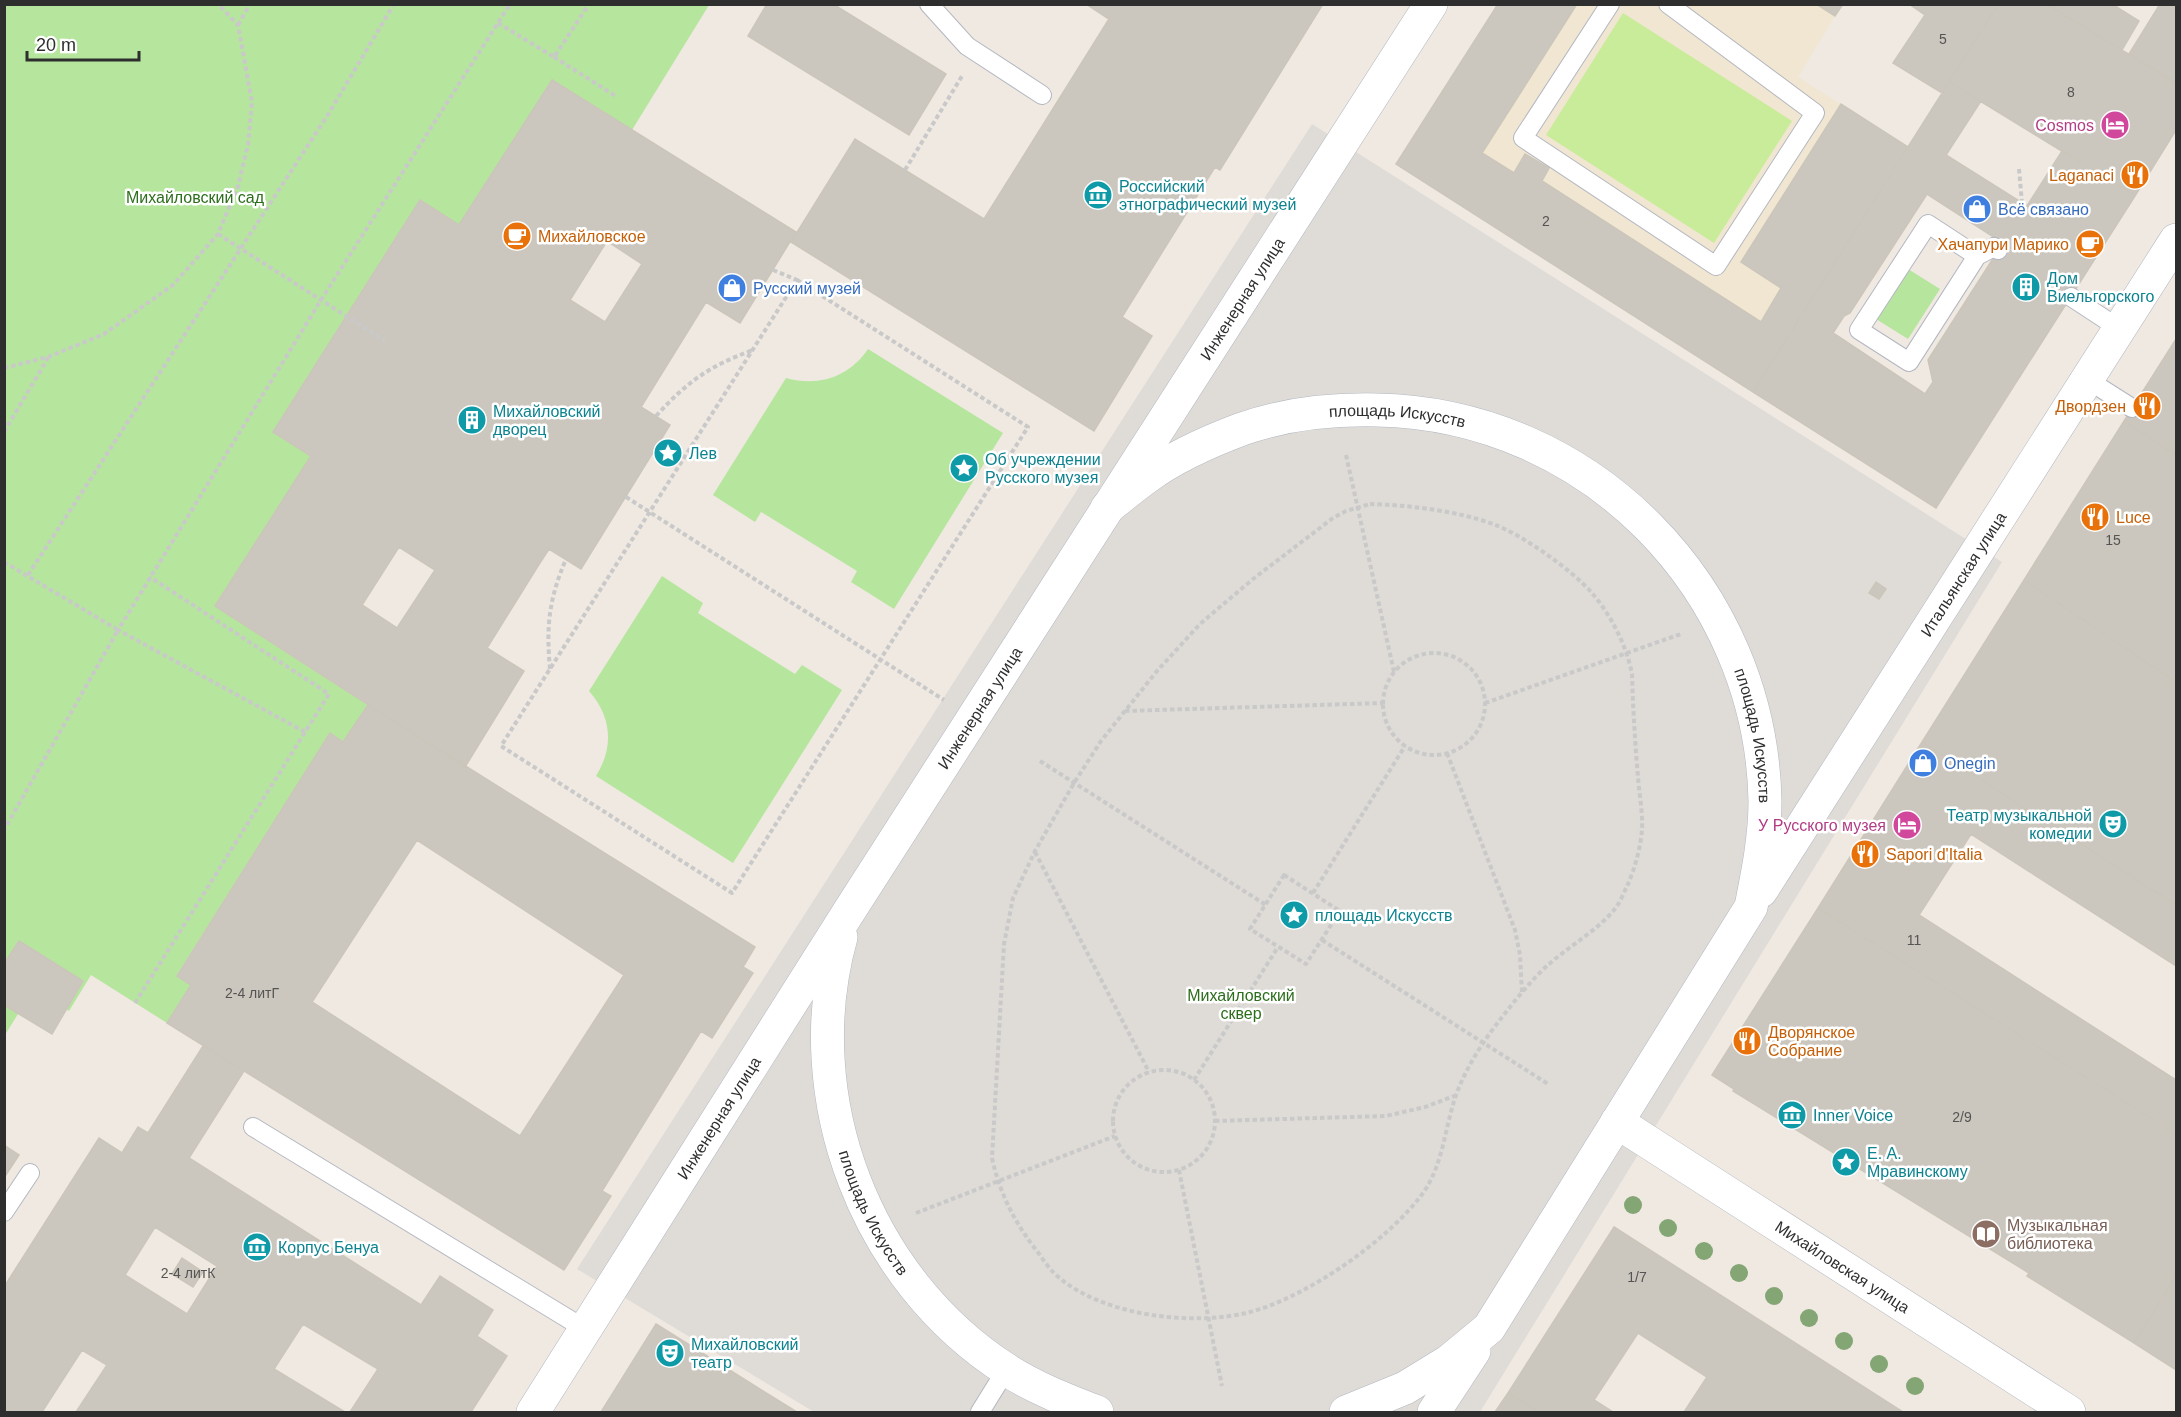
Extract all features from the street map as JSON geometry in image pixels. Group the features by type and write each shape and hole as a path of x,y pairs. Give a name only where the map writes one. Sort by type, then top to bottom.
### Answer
{"street":[{"name":"Инженерная улица","path":"533,1413 848,913 1431,4"},
{"name":"Итальянская улица","path":"1751,907 2176,240"},
{"name":"площадь Искусств","path":"1107,508 1148,476 1194,449 1244,429 1295,416 1338,411 1401,410 1454,418 1505,433 1554,455 1599,483 1655,532 1676,556 1707,600 1732,646 1749,697 1761,749 1765,802 1762,855 1751,907 1489,1328 1449,1361 1405,1388 1346,1413"},
{"name":"площадь Искусств","path":"848,913 834,964 827,1017 828,1070 836,1121 850,1171 871,1219 897,1264 930,1304 967,1340 1006,1370 1054,1396 1097,1413"},
{"name":"Михайловская улица","path":"1617,1122 2069,1413"},
{"path":"1434,1413 1489,1328"}],"lane":[{"path":"929,4 967,46 1042,95"},
{"path":"1610,4 1523,138 1716,266 1815,113 1668,4"},
{"path":"1977,256 1928,224 1859,330 1909,362 1977,256 1994,247 1998,250"},
{"path":"2071,297 2120,329"},
{"path":"2088,380 2133,408"},
{"path":"253,1127 585,1329"},
{"path":"4,1212 30,1173"},
{"path":"980,1413 1006,1370"}],"path":[{"path":"4,368 48,357 104,334 173,285 218,234 238,186 248,145 252,102 238,25 218,4"},
{"path":"238,25 250,4"},
{"path":"28,575 329,113 394,4"},
{"path":"4,830 150,577 321,300 510,4"},
{"path":"554,57 589,4"},
{"path":"498,23 617,97"},
{"path":"905,170 976,52"},
{"path":"2019,169 2022,203"},
{"path":"218,234 385,340"},
{"path":"773,270 797,280 1028,427 732,893 501,746 797,280"},
{"path":"656,416 679,390 701,374 725,360 753,350"},
{"path":"4,432 48,357"},
{"path":"1346,455 1394,672"},
{"path":"626,497 947,702"},
{"path":"1370,504 1383,504 1449,513 1494,524 1553,558 1591,592 1617,631 1628,653 1632,674 1642,828 1629,883 1615,909 1546,966 1483,1042 1456,1095 1439,1158 1424,1191 1394,1226 1346,1265 1300,1292 1252,1312 1209,1318 1174,1317 1138,1312 1100,1302 1054,1273 1024,1235 997,1182 992,1158 1004,944 1013,898 1035,851 1074,783 1124,711 1157,670 1200,624 1253,579 1333,518 1358,508 1370,504"},
{"path":"550,670 548,617 554,587 566,559"},
{"path":"4,562 118,630 305,732"},
{"path":"135,1003 329,694 150,577"},
{"path":"1485,704 1680,634"},
{"path":"1434,652 1465,662 1481,682 1485,704 1483,717 1474,736 1459,748 1447,753 1430,755 1405,746 1389,728 1385,719 1383,703 1386,687 1394,672 1405,662 1424,653 1434,652"},
{"path":"1124,711 1383,703"},
{"path":"1313,893 1405,746"},
{"path":"1447,753 1515,930 1520,955 1522,993"},
{"path":"1040,761 1266,905"},
{"path":"1035,851 1149,1072"},
{"path":"1284,875 1340,911 1306,964 1250,929 1266,905 1284,875"},
{"path":"1322,940 1548,1084"},
{"path":"1194,1080 1278,947"},
{"path":"1164,1070 1175,1071 1194,1080 1201,1085 1210,1099 1215,1120 1213,1135 1204,1153 1189,1166 1179,1170 1160,1172 1140,1166 1124,1154 1115,1137 1113,1115 1120,1095 1134,1079 1149,1072 1164,1070"},
{"path":"1215,1120 1386,1116 1425,1107 1456,1095"},
{"path":"916,1213 1115,1137"},
{"path":"1179,1170 1222,1386"}],"shaded area":[{"path":"1498,4 1816,5 1835,16 1798,77 1908,147 1753,392 1396,164"},
{"name":"площадь Искусств","path":"1312,124 2002,562 1480,1412 814,1412 577,1269"}],"green space":[{"name":"Михайловский сад","path":"5,5 709,5 632,130 552,81 459,225 420,200 273,432 311,456 215,606 368,705 343,742 330,733 177,975 191,985 167,1023 91,975 69,1011 34,988 5,1035"},
{"path":"1623,13 1792,121 1714,243 1546,135"},
{"path":"1908,269 1940,289 1908,339 1876,319"},
{"path":"868,349 1003,433 894,609 851,582 857,571 761,512 755,522 713,495 786,378 810,381 832,377 852,367"},
{"path":"662,576 703,603 698,613 795,674 802,665 842,690 733,863 596,776 606,754 608,732 602,711 589,691"}],"building":[{"path":"767,4 833,4 946,74 909,135 748,36"},
{"name":"Российский этнографический музей","path":"1086,4 1323,4 1220,170 1215,167 1122,317 1152,336 1094,431 791,242 855,139 984,219 1109,19"},
{"path":"1498,4 1577,4 1482,153 1514,173 1525,154 1549,168 1542,181 1761,322 1781,288 1741,262 1841,104 1908,147 1753,392 1396,164"},
{"path":"1816,4 1843,4 1835,16"},
{"path":"1909,4 1998,4 1942,93 1893,63 1925,15"},
{"path":"1998,4 2046,4 2176,83 2176,130 2135,196 1949,82"},
{"path":"2046,4 2112,4 2139,21 2122,50"},
{"path":"2160,4 2176,4 2176,83 2129,54"},
{"name":"Михайловский дворец","path":"552,80 796,232 740,323 706,302 641,407 670,425 581,569 549,549 487,648 524,671 465,767 215,606 311,456 273,432 420,200 459,225","holes":["607,241 642,264 605,322 570,300","399,547 435,570 397,628 362,605"]},
{"name":"Дом Виельгорского","path":"1949,82 1981,101 1946,155 2027,206 2062,151 2135,196 1936,508 1753,392","holes":["1927,194 2003,243 1928,360 1933,382 1925,394 1833,333 1844,316 1850,313"]},
{"path":"2176,339 2176,455 2124,421"},
{"path":"2124,421 2176,455 2176,682 2024,580"},
{"name":"Театр музыкальной комедии","path":"2024,580 2176,682 2176,905 1922,742"},
{"path":"1876,582 1886,589 1879,599 1869,593"},
{"path":"368,705 755,947 743,967 753,973 712,1038 701,1031 602,1191 611,1196 564,1270 167,1023 191,985 177,976 330,733 343,742","holes":["417,840 624,975 520,1136 312,1002"]},
{"path":"1922,742 2176,905 2176,966 1971,834 1919,915 2176,1080 2176,1134 1818,908"},
{"path":"1818,908 2176,1134 2176,1276 2134,1343 2027,1276 2029,1273 1733,1091 1734,1089 1712,1075"},
{"path":"19,941 83,981 52,1034 4,1005 4,964"},
{"name":"Корпус Бенуа","path":"203,1046 244,1071 189,1158 421,1305 440,1276 493,1310 477,1336 507,1356 471,1412 350,1412 378,1369 303,1324 274,1369 345,1412 76,1412 107,1365 82,1350 42,1412 4,1412 4,1287 99,1138 122,1153 138,1127 148,1133","holes":["155,1227 217,1266 187,1314 125,1275"]},
{"path":"4,1145 19,1155 4,1178"},
{"path":"1614,1227 1903,1412 1684,1412 1707,1377 1638,1333 1594,1400 1613,1412 1538,1412 1508,1393"},
{"path":"182,1258 203,1272 193,1287 172,1274"},
{"path":"2176,1276 2176,1370 2134,1343"},
{"name":"Михайловский театр","path":"656,1324 747,1381 797,1412 601,1412"},
{"path":"1508,1393 1538,1412 1495,1412"}],"place":[{"name":"Cosmos","path":"2115,125"},
{"name":"Laganaci","path":"2135,175"},
{"name":"Российский этнографический музей","path":"1098,195"},
{"name":"Всё связано","path":"1977,209"},
{"name":"Михайловское","path":"517,236"},
{"name":"Хачапури Марико","path":"2090,244"},
{"name":"Дом Виельгорского","path":"2026,287"},
{"name":"Русский музей","path":"732,288"},
{"name":"Двордзен","path":"2147,406"},
{"name":"Михайловский дворец","path":"472,420"},
{"name":"Лев","path":"668,453"},
{"name":"Об учреждении Русского музея","path":"964,468"},
{"name":"Luce","path":"2095,517"},
{"name":"Onegin","path":"1923,763"},
{"name":"Театр музыкальной комедии","path":"2113,824"},
{"name":"У Русского музея","path":"1907,825"},
{"name":"Sapori d'Italia","path":"1865,854"},
{"name":"площадь Искусств","path":"1294,915"},
{"name":"Дворянское Собрание","path":"1747,1041"},
{"name":"Inner Voice","path":"1792,1115"},
{"name":"Е. А. Мравинскому","path":"1846,1162"},
{"name":"Музыкальная библиотека","path":"1986,1234"},
{"name":"Корпус Бенуа","path":"257,1247"},
{"name":"Михайловский театр","path":"670,1353"}],"park label":[{"name":"Михайловский сквер","path":"1241,1004"}]}
